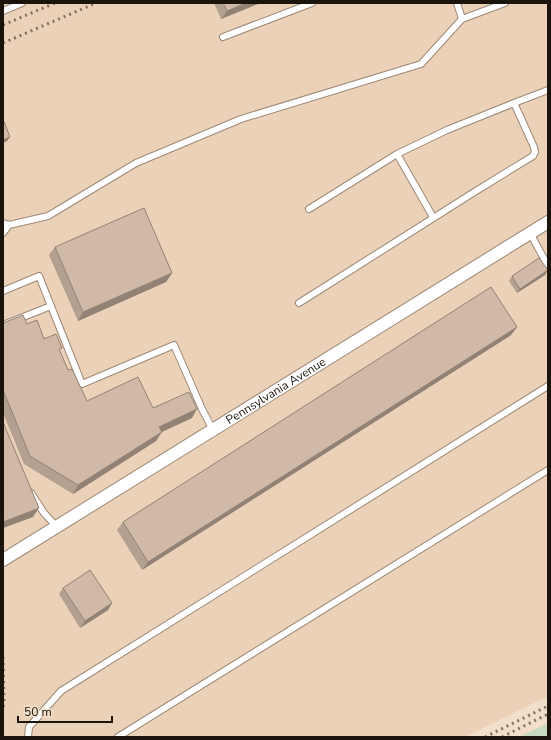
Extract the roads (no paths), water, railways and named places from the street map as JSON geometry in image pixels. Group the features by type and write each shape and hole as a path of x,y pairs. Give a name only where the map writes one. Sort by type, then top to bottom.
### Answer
{"street":[{"name":"Pennsylvania Avenue","path":"3,560 548,222"}],"lane":[{"path":"3,11 22,3"},
{"path":"223,37 312,3"},
{"path":"456,3 462,19"},
{"path":"3,233 6,224 48,216 136,163 241,119 420,64 462,19 505,3"},
{"path":"309,209 397,154 447,130 548,90"},
{"path":"298,303 532,156 535,152 534,147 514,103"},
{"path":"397,154 433,218"},
{"path":"530,233 548,266"},
{"path":"3,291 39,276 82,384 174,345 202,409 213,430"},
{"path":"3,325 51,306"},
{"path":"28,737 29,727 60,691 548,386"},
{"path":"118,737 548,470"},
{"path":"29,487 31,494 44,513 57,527"}],"railway":[{"path":"3,25 55,3"},
{"path":"3,43 96,3"},
{"path":"3,657 3,710"},
{"path":"485,737 548,706"},
{"path":"502,737 548,714"}]}
